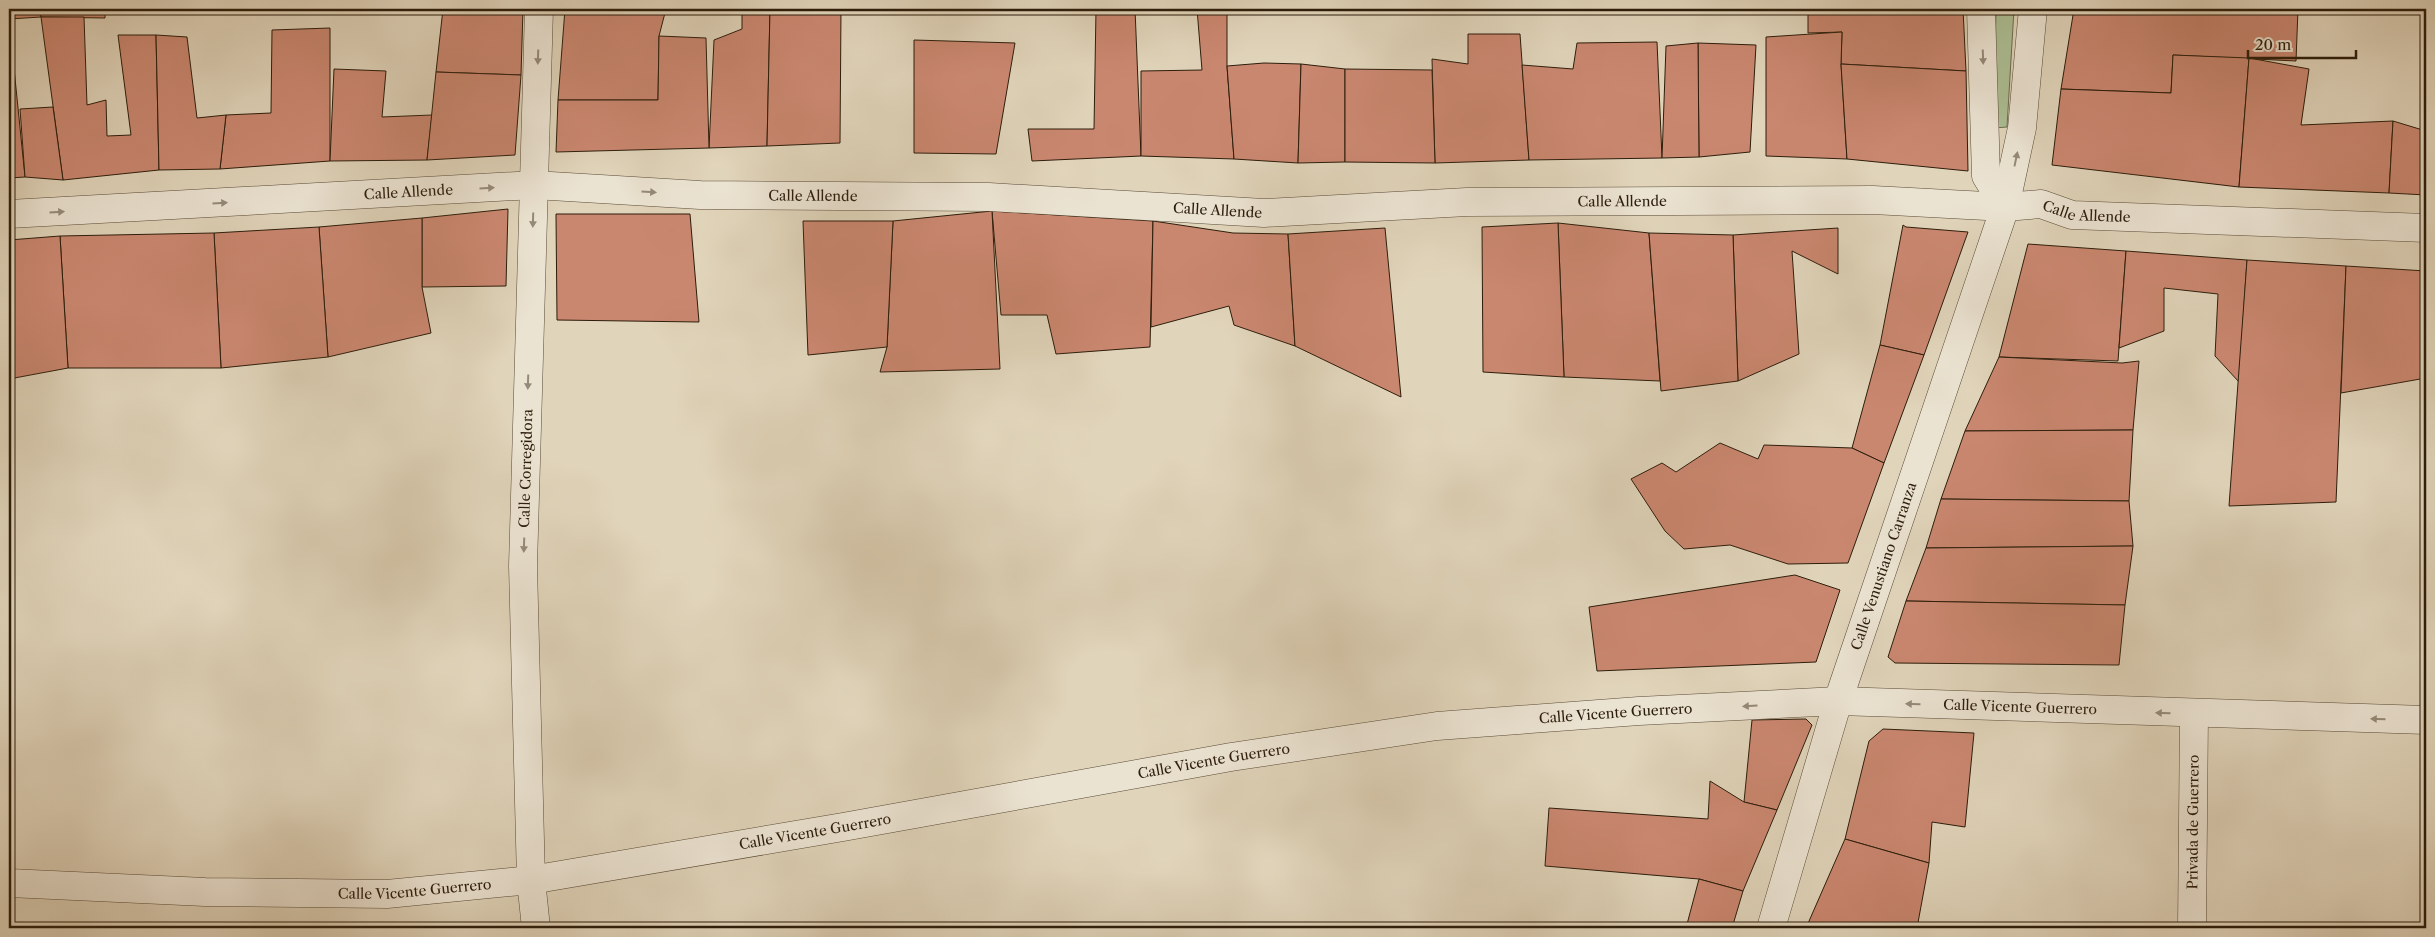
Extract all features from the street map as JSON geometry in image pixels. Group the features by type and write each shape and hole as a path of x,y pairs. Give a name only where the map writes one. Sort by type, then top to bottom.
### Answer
{"street":[{"name":"Calle Corregidora","path":"536,928 531,880 523,566 540,9"},
{"path":"1981,9 1986,176 2005,207"},
{"name":"Calle Venustiano Carranza","path":"1771,928 1838,702 2005,207 2022,128 2033,9"},
{"name":"Calle Allende","path":"9,214 534,185 700,196 989,197 1264,213 1477,202 1873,200 2005,207 2041,204 2072,215 2426,228"},
{"name":"Calle Vicente Guerrero","path":"9,883 205,892 387,894 531,880 843,827 1231,757 1436,726 1638,711 1838,702 2426,720"},
{"name":"Privada de Guerrero","path":"2192,928 2194,714"}],"green space":[{"path":"1996,9 2014,9 2007,127 1994,128"}],"building":[{"path":"9,9 40,9 41,17 9,19"},
{"path":"40,9 105,9 105,18 41,17"},
{"path":"443,9 523,9 521,75 436,72"},
{"path":"565,9 666,9 659,36 658,100 558,100"},
{"path":"742,9 770,9 767,146 709,148 714,40 742,29"},
{"path":"770,9 841,9 840,143 767,146"},
{"path":"1096,9 1135,9 1141,156 1032,161 1028,129 1094,129"},
{"path":"1197,9 1227,9 1227,66 1234,159 1141,156 1141,71 1202,70"},
{"path":"1639,9 1678,9 1639,10"},
{"path":"1808,9 1963,9 1966,71 1841,64 1842,32 1808,33"},
{"path":"2074,9 2128,9 2128,11 2298,9 2296,61 2173,55 2171,93 2061,89"},
{"path":"41,17 84,17 87,105 106,100 107,136 131,135 118,35 156,35 159,170 63,180"},
{"path":"9,19 25,177 9,178"},
{"path":"330,28 330,161 220,169 226,115 271,113 272,30"},
{"path":"1842,32 1841,64 1847,159 1766,156 1766,37"},
{"path":"1468,34 1520,34 1529,160 1435,163 1432,59 1468,64"},
{"path":"156,35 187,37 197,118 226,115 220,169 159,170"},
{"path":"659,36 706,38 709,148 556,152 558,100 658,100"},
{"path":"914,40 1015,43 996,154 914,153"},
{"path":"1657,42 1662,158 1529,160 1522,65 1573,69 1577,43"},
{"path":"1698,43 1756,45 1750,152 1699,157"},
{"path":"1698,43 1699,157 1662,158 1666,46"},
{"path":"2173,55 2249,58 2239,187 2052,165 2061,89 2171,93"},
{"path":"2249,58 2309,69 2301,125 2393,121 2389,193 2239,187"},
{"path":"1264,63 1301,64 1298,163 1234,159 1227,66"},
{"path":"1301,64 1345,69 1345,162 1298,163"},
{"path":"1841,64 1966,71 1968,171 1847,159"},
{"path":"334,69 386,71 382,117 432,115 427,160 330,161"},
{"path":"1345,69 1432,70 1435,163 1345,162"},
{"path":"436,72 521,75 515,155 427,160"},
{"path":"53,107 63,180 25,177 20,109"},
{"path":"2393,121 2426,131 2426,195 2389,193"},
{"path":"508,209 506,286 422,287 422,218"},
{"path":"992,211 1153,221 1150,347 1056,354 1047,315 1001,315"},
{"path":"992,211 1000,369 880,372 887,347 893,221"},
{"path":"556,214 690,214 699,322 557,320"},
{"path":"422,218 422,287 431,333 328,357 319,227"},
{"path":"803,221 893,221 887,347 808,355"},
{"path":"1153,221 1233,233 1288,234 1295,346 1234,325 1229,306 1151,327"},
{"path":"1558,223 1649,233 1660,381 1564,377"},
{"path":"1558,223 1564,377 1483,372 1482,227"},
{"path":"1903,225 1906,227 1968,232 1924,355 1880,345"},
{"path":"319,227 328,357 221,368 214,233"},
{"path":"1385,228 1401,397 1295,346 1288,234"},
{"path":"1838,228 1838,274 1792,251 1799,354 1738,381 1733,235"},
{"path":"214,233 221,368 68,368 60,236"},
{"path":"1649,233 1733,235 1738,381 1661,391"},
{"path":"60,236 68,368 9,379 9,240"},
{"path":"2028,244 2126,251 2118,361 1999,357"},
{"path":"2126,251 2247,260 2239,382 2215,356 2218,294 2164,288 2164,331 2119,348"},
{"path":"2247,260 2346,266 2336,502 2229,506"},
{"path":"2346,266 2426,271 2426,378 2341,393"},
{"path":"1880,345 1924,355 1884,463 1852,448"},
{"path":"1999,357 2122,363 2139,361 2133,430 1965,431"},
{"path":"2133,430 2129,501 1941,499 1965,431"},
{"path":"1720,443 1758,459 1764,445 1852,448 1884,463 1848,563 1788,564 1730,545 1684,549 1665,531 1631,479 1662,463 1676,472"},
{"path":"1941,499 2129,501 2133,546 1926,548"},
{"path":"2133,546 2125,605 1906,601 1926,548"},
{"path":"1795,575 1840,590 1816,662 1597,671 1589,607"},
{"path":"1906,601 2125,605 2119,665 1895,663 1888,657"},
{"path":"1806,719 1812,725 1777,810 1744,802 1752,720"},
{"path":"1883,729 1974,733 1965,827 1932,822 1929,863 1845,839 1869,741"},
{"path":"1710,781 1744,802 1777,810 1743,891 1699,879 1545,866 1549,808 1708,819"},
{"path":"1845,839 1929,863 1917,928 1806,928"},
{"path":"1699,879 1743,891 1732,928 1686,928"}]}
